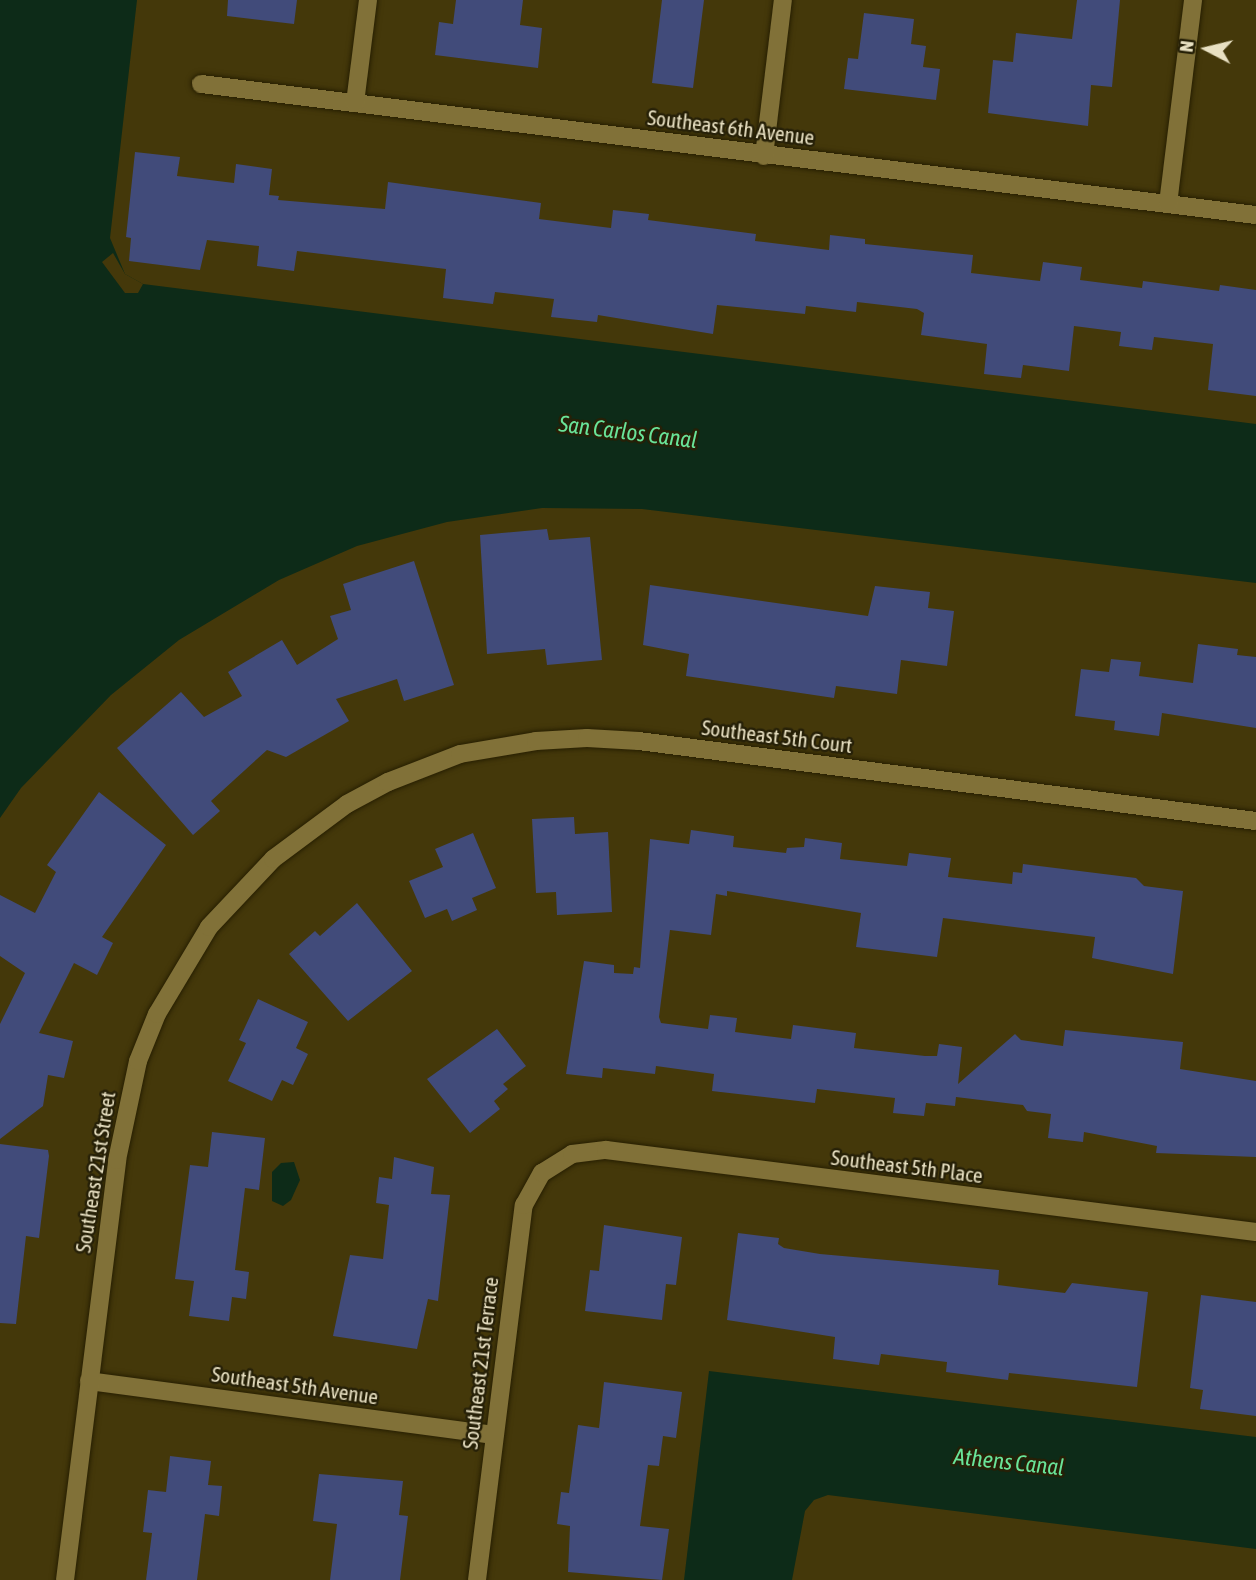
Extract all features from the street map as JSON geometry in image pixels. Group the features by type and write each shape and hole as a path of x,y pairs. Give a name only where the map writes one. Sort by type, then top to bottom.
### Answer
{"street":[{"path":"355,103 368,0"},
{"path":"764,156 783,0"},
{"path":"1168,204 1193,0"},
{"name":"Southeast 6th Avenue","path":"201,84 1256,215"},
{"name":"Southeast 5th Court","path":"309,830 388,782 460,754 536,741 587,738 639,741 1256,821"},
{"name":"Southeast 21st Street","path":"65,1580 117,1160 138,1061 157,1014 209,927 245,886 309,830"},
{"name":"Southeast 5th Place","path":"556,1163 572,1154 606,1150 1256,1232"},
{"name":"Southeast 21st Terrace","path":"477,1580 522,1215 532,1187 556,1163"},
{"name":"Southeast 5th Avenue","path":"89,1381 495,1435"}],"water":[{"name":"San Carlos Canal","path":"0,0 137,0 110,238 125,274 143,284 1256,424 1256,583 642,509 542,508 447,522 357,546 279,580 179,640 111,695 21,788 0,818"},
{"path":"294,1162 300,1180 291,1200 283,1206 272,1201 272,1172 281,1163"},
{"name":"Athens Canal","path":"709,1371 1256,1437 1256,1549 828,1495 814,1500 805,1511 792,1580 684,1580"}],"pier":[{"path":"113,253 125,274 143,284 138,293 125,293 102,262"}],"building":[{"path":"228,0 297,0 294,24 227,16"},
{"path":"456,0 523,0 520,25 542,28 538,68 435,55 439,22 453,24"},
{"path":"662,0 704,0 693,88 652,83"},
{"path":"1077,0 1120,0 1112,87 1091,85 1088,126 988,113 993,60 1013,62 1016,33 1072,39"},
{"path":"864,13 914,19 911,44 926,46 923,67 940,69 936,100 844,89 848,58 858,59"},
{"path":"135,152 180,157 177,176 234,183 236,164 272,169 269,195 279,196 278,200 385,209 388,182 541,203 539,219 611,228 613,210 649,214 648,220 756,234 755,241 829,250 830,235 865,239 865,244 973,255 971,273 1040,281 1043,262 1082,267 1080,280 1142,288 1143,281 1219,291 1220,285 1256,290 1256,396 1208,390 1213,344 1154,337 1152,350 1119,346 1121,332 1074,326 1069,371 1023,365 1021,378 984,374 987,344 921,335 924,313 917,309 857,302 856,312 806,306 805,314 717,305 713,334 598,315 597,322 551,317 554,299 495,292 493,304 443,298 446,269 297,251 294,271 257,266 259,246 207,240 200,270 129,261 131,238 126,237"},
{"path":"547,529 549,540 590,537 602,660 547,665 545,649 487,654 480,535"},
{"path":"414,561 454,685 404,701 397,679 336,699 349,721 286,757 267,750 211,801 220,811 193,835 117,748 181,692 204,717 242,696 228,672 282,640 297,665 338,639 330,616 351,610 343,584"},
{"path":"650,585 868,616 875,586 930,592 928,608 954,611 947,666 901,660 897,694 836,686 834,698 686,676 689,654 643,645"},
{"path":"1198,644 1238,649 1237,655 1256,657 1256,728 1162,713 1159,736 1114,730 1115,721 1075,716 1081,669 1109,672 1111,659 1141,662 1139,676 1193,683"},
{"path":"99,792 166,845 102,937 113,943 97,975 74,963 39,1033 73,1041 64,1078 48,1075 43,1106 0,1139 0,1024 25,973 0,956 0,895 35,913 56,872 47,865"},
{"path":"574,817 575,834 608,832 612,912 557,915 556,892 536,893 532,819"},
{"path":"691,830 734,836 733,847 786,853 787,848 804,847 805,838 842,843 840,859 907,866 909,853 951,858 948,877 1012,884 1013,872 1022,873 1023,864 1136,878 1144,886 1183,891 1173,974 1092,958 1095,937 943,918 937,957 856,947 861,913 727,891 727,896 716,894 711,935 670,930 659,1017 661,1023 708,1029 710,1015 737,1018 735,1032 791,1039 793,1025 856,1033 854,1048 925,1056 937,1056 939,1044 962,1047 958,1084 1015,1034 1021,1040 1063,1046 1065,1030 1183,1042 1180,1069 1256,1081 1256,1157 1156,1153 1157,1146 1084,1132 1083,1142 1048,1138 1051,1114 1027,1111 1023,1105 956,1097 955,1106 926,1103 924,1116 893,1113 895,1098 817,1089 815,1103 712,1091 714,1074 656,1066 655,1074 603,1068 602,1078 566,1074 584,961 614,965 614,973 633,974 634,967 640,968 650,839 689,844"},
{"path":"473,833 496,888 472,898 477,910 452,921 447,909 425,918 409,881 443,867 435,849"},
{"path":"357,903 412,971 348,1021 289,954 315,931 320,936"},
{"path":"258,999 308,1022 296,1048 308,1054 293,1085 282,1080 272,1101 228,1081 246,1043 239,1040"},
{"path":"497,1029 526,1066 503,1084 508,1089 494,1101 500,1109 470,1133 427,1079"},
{"path":"212,1132 265,1138 259,1190 245,1188 235,1270 249,1272 246,1299 232,1297 229,1321 189,1316 194,1281 175,1279 190,1165 208,1167"},
{"path":"0,1144 48,1150 49,1156 39,1238 26,1236 16,1324 0,1323"},
{"path":"394,1157 434,1167 431,1194 450,1195 438,1301 428,1299 417,1349 333,1336 350,1255 383,1259 389,1205 376,1203 379,1177 392,1179"},
{"path":"604,1225 682,1237 676,1285 666,1284 662,1320 585,1311 590,1270 599,1271"},
{"path":"738,1233 779,1238 778,1244 784,1248 820,1254 999,1270 998,1285 1065,1293 1072,1283 1148,1292 1137,1387 1009,1373 1008,1380 946,1372 947,1362 881,1354 879,1365 833,1359 835,1337 727,1320"},
{"path":"1201,1295 1256,1302 1256,1416 1200,1409 1203,1390 1190,1388"},
{"path":"604,1382 682,1392 676,1438 663,1436 659,1466 648,1465 640,1526 669,1529 662,1580 568,1572 570,1526 557,1524 561,1492 569,1493 578,1425 599,1428"},
{"path":"170,1456 211,1461 208,1485 222,1486 219,1516 205,1514 197,1580 146,1580 152,1533 143,1532 148,1490 166,1492"},
{"path":"319,1474 403,1481 399,1515 408,1516 400,1580 330,1580 337,1524 313,1521"}]}
